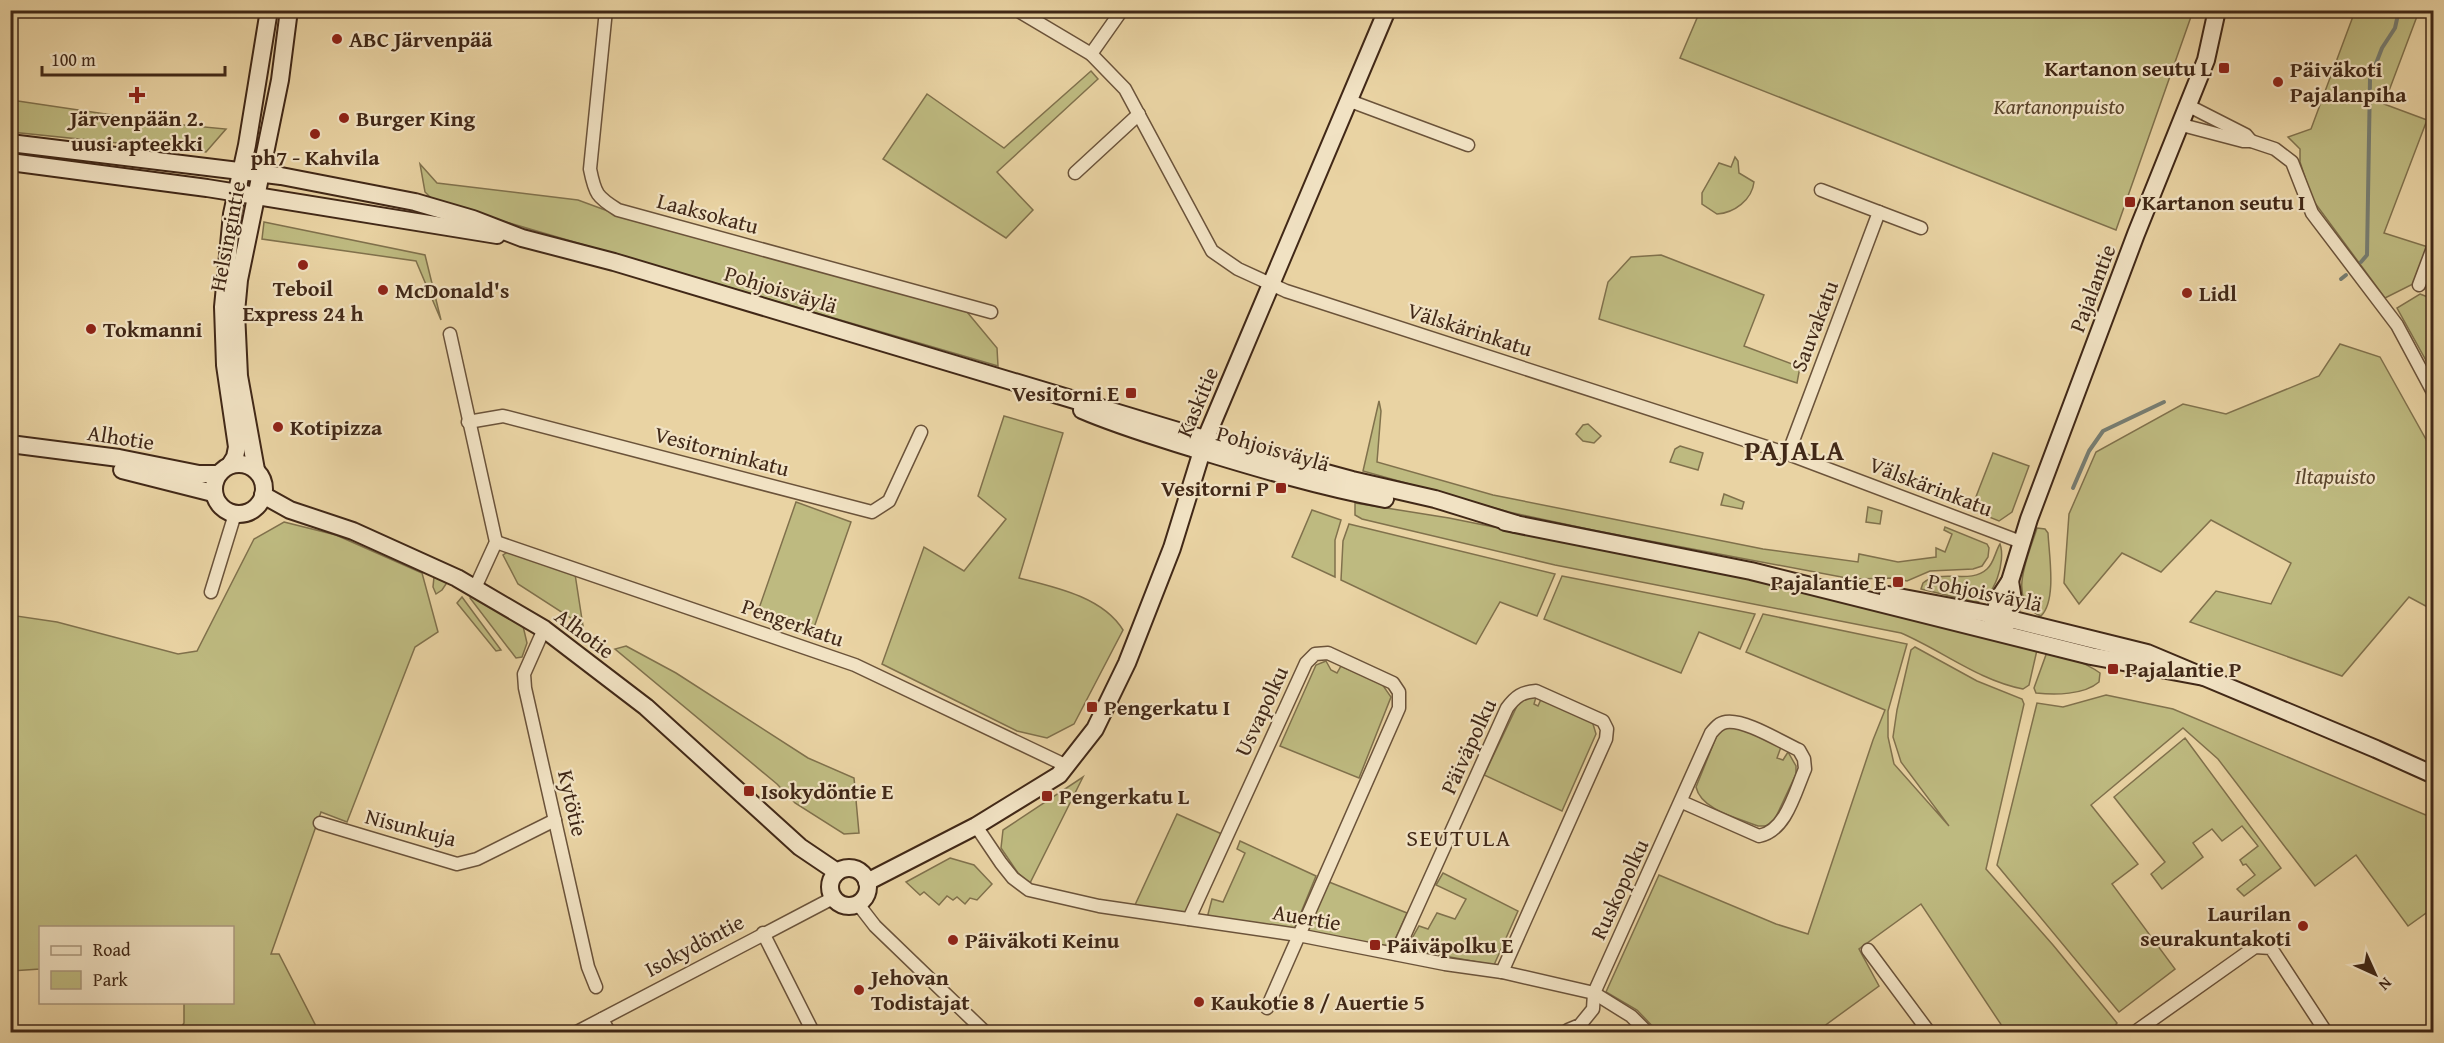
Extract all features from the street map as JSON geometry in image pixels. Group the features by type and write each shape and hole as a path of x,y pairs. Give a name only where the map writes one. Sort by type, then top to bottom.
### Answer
{"street":[{"name":"Helsingintie","path":"224,469 235,457 237,447 225,364 223,308 236,193 242,172 267,10"},
{"name":"Helsingintie","path":"256,470 239,376 236,312 239,280 280,80 289,10"},
{"name":"Laaksokatu","path":"606,10 590,169 600,199 618,210 991,312"},
{"name":"Välskärinkatu","path":"1017,10 1091,54 1125,89 1212,252 1238,269 1270,285 1788,454 2021,542"},
{"path":"1091,54 1122,10"},
{"name":"Kaskitie","path":"976,826 1059,775 1095,729 1127,663 1172,548 1204,444 1387,10"},
{"name":"Pajalantie","path":"1999,625 2013,600 2010,581 2021,542 2136,234 2182,125 2206,60 2217,10"},
{"path":"1350,101 1468,145"},
{"path":"2189,106 2246,135 2251,141"},
{"path":"1075,173 1139,114"},
{"path":"2182,125 2275,149 2292,162 2312,213 2397,325 2433,394"},
{"name":"Pohjoisväylä","path":"10,143 262,174 416,202 473,219 522,238 614,262 1026,386 1112,423 1204,444 1235,462 1350,492 1751,571 1815,580 1999,625 2147,652 2433,775"},
{"name":"Pohjoisväylä","path":"10,162 236,193 467,232 522,238"},
{"path":"1821,190 1921,228"},
{"name":"Sauvakatu","path":"1788,454 1879,212"},
{"path":"2419,285 2433,245"},
{"path":"450,334 496,542 475,588"},
{"name":"Vesitorninkatu","path":"468,422 503,416 872,512 889,501 921,432"},
{"name":"Alhotie","path":"13,445 119,458 199,474 224,469"},
{"name":"Alhotie","path":"13,445 213,493"},
{"path":"239,464 256,470 263,483 263,495 252,511 235,514 220,507 213,493 214,483 224,469 239,464"},
{"name":"Alhotie","path":"263,495 290,510 353,531 475,588 544,629 646,707 800,847 837,872"},
{"path":"211,592 235,514"},
{"name":"Pengerkatu","path":"496,542 855,665 1067,766"},
{"name":"Kytötie","path":"544,629 524,674 525,688 588,967 596,987"},
{"name":"Usvapolku","path":"1189,919 1306,663 1315,654 1328,653 1393,682 1399,692 1399,708 1298,935"},
{"name":"Päiväpolku","path":"1396,954 1508,708 1516,696 1536,691 1603,721 1607,729 1606,739 1502,972"},
{"name":"Ruskopolku","path":"1568,1030 1580,1024 1593,1009 1594,993 1682,802 1711,733 1718,725 1728,722 1743,724 1799,750 1804,759 1805,769 1779,825 1769,834 1759,836 1682,802"},
{"name":"Nisunkuja","path":"320,823 457,864 477,860 555,820"},
{"path":"867,882 976,826"},
{"name":"Auertie","path":"976,826 1000,863 1013,878 1029,890 1098,906 1298,935 1445,964 1502,972 1594,993 1631,1016 1647,1032"},
{"path":"842,869 854,869 862,874 867,882 866,896 858,904 846,906 833,898 830,885 837,872 842,869"},
{"name":"Isokydöntie","path":"577,1032 833,898"},
{"path":"858,904 875,926 985,1032"},
{"path":"764,933 813,1032"},
{"path":"1267,1008 1298,935"},
{"path":"2137,1032 2255,947 2271,948 2326,1032"},
{"path":"1868,950 1929,1032"},
{"path":"603,1019 609,1032"}],"green space":[{"name":"Kartanonpuisto","path":"1700,10 2193,11 2116,230 1680,58"},
{"path":"2355,11 2419,11 2384,104 2427,120 2384,233 2428,247 2415,283 2385,298 2312,199 2300,162 2300,149 2288,137 2311,129"},
{"path":"1091,71 1098,79 997,172 1033,210 1006,238 883,159 927,94 1004,148"},
{"path":"11,100 173,124 226,129 206,152 11,132"},
{"path":"1735,157 1738,161 1739,173 1754,182 1753,189 1746,200 1736,208 1717,214 1702,204 1702,193 1719,163 1731,167"},
{"path":"420,164 437,183 578,200 616,214 962,306 997,348 998,366 434,201 425,192"},
{"path":"264,222 425,255 441,320 416,261 262,239"},
{"path":"1661,255 1764,295 1744,346 1800,367 1797,383 1599,319 1608,282 1631,257"},
{"path":"2420,294 2433,299 2433,373 2397,308"},
{"name":"Iltapuisto","path":"2340,344 2380,357 2433,452 2433,610 2409,597 2342,676 2190,622 2216,591 2271,604 2291,563 2211,520 2161,572 2122,553 2079,604 2064,583 2069,514 2096,452 2183,404 2226,414 2319,376"},
{"path":"1379,401 1381,411 1377,462 1493,495 1763,549 1858,562 1859,554 1898,562 1936,557 1936,548 1945,552 1952,534 1944,530 1945,527 1987,544 1988,557 1982,566 1973,569 1930,571 1907,581 1894,578 1852,579 1509,512 1363,471"},
{"path":"1004,416 1063,433 1019,578 1091,601 1103,609 1123,630 1074,724 1047,738 1017,731 882,664 924,547 964,571 1006,519 978,496"},
{"path":"1588,424 1601,436 1594,443 1583,441 1576,434 1583,425"},
{"path":"1680,446 1703,453 1698,470 1670,462 1675,449"},
{"path":"1993,453 2029,466 2012,512 1999,521 1974,511 1972,507"},
{"path":"1724,494 1744,502 1742,509 1721,505"},
{"path":"796,502 851,522 811,636 756,617"},
{"path":"1355,503 1449,518 1759,580 2037,650 2029,685 2023,689 1991,679 1901,633 1555,565 1362,519 1355,515"},
{"path":"1868,507 1882,511 1880,524 1866,522"},
{"path":"1312,510 1341,520 1335,540 1335,577 1292,557"},
{"path":"284,522 336,535 422,573 438,632 415,647 347,822 321,812 271,954 279,954 319,1032 178,1032 184,1023 184,1004 234,1004 234,926 39,926 39,969 11,971 10,615 57,622 178,654 197,651 254,539"},
{"path":"1349,524 1555,574 1537,616 1500,602 1476,644 1341,580 1343,541"},
{"path":"2037,528 2045,529 2048,533 2050,565 2051,589 2046,609 2041,616 2030,609 2024,600 2022,589 2025,564"},
{"path":"2000,544 2000,569 1993,587 1982,600 1975,602 1921,589 1923,583 1930,579 1980,574 1991,564"},
{"path":"509,551 575,574 583,626 518,584 503,555"},
{"path":"436,576 448,581 436,594 433,587"},
{"path":"1562,576 1755,614 1740,649 1699,632 1681,673 1544,619"},
{"path":"472,595 523,626 527,643 522,657 516,658 470,598"},
{"path":"462,597 501,650 496,651 457,603"},
{"path":"1763,614 1907,644 1888,711 1888,737 1894,764 1949,826 1901,762 1893,737 1911,650 1915,647 1977,681 2022,699 2024,704 1986,869 2117,1023 2110,1032 2006,1032 1921,904 1859,949 1879,986 1816,1032 1658,1032 1637,1010 1606,992 1659,875 1776,924 1808,934 1885,710 1746,652"},
{"path":"626,646 676,673 808,758 854,778 859,833 844,834 795,803 777,784 615,649"},
{"path":"2047,652 2075,660 2094,669 2100,673 2099,682 2077,692 2036,693 2034,688"},
{"path":"1326,661 1331,670 1337,673 1341,666 1382,684 1391,697 1359,778 1280,746 1316,665"},
{"path":"2106,695 2173,709 2433,818 2433,908 2408,926 2356,855 2315,886 2218,759 2183,728 2091,805 2138,864 2112,884 2175,969 2119,1012 1997,865 2037,703 2063,707"},
{"path":"1526,697 1536,697 1534,704 1538,706 1542,697 1593,724 1596,734 1562,811 1484,775 1518,704"},
{"path":"1727,727 1741,728 1781,747 1777,758 1783,760 1788,752 1796,766 1796,774 1774,821 1767,826 1758,826 1721,812 1705,802 1699,795 1696,787 1717,735"},
{"path":"2185,738 2281,868 2244,896 2237,889 2255,875 2240,860 2258,846 2242,826 2222,841 2212,829 2193,843 2203,857 2162,889 2151,874 2165,862 2114,797"},
{"path":"1083,777 1030,883 1018,873 1001,848 1003,830"},
{"path":"1177,814 1224,835 1187,916 1135,905"},
{"path":"1240,841 1316,876 1293,932 1207,918 1212,899 1223,902 1245,853 1237,849"},
{"path":"950,858 974,865 992,884 977,900 970,898 965,904 957,897 953,900 947,896 939,905 924,892 920,895 906,882"},
{"path":"1443,873 1518,911 1494,965 1406,949 1419,926 1428,929 1437,913 1455,919 1466,899 1436,885"},
{"path":"1329,882 1407,913 1392,946 1313,936 1307,929"}],"waterway":[{"path":"2361,262 2367,255 2370,79 2382,48 2395,28 2399,10"},
{"path":"2341,279 2346,275"},
{"path":"2073,488 2089,451 2103,431 2164,402"}],"place":[{"name":"ABC Järvenpää","path":"337,39"},
{"name":"Kartanon seutu L","path":"2224,68"},
{"name":"Päiväkoti Pajalanpiha","path":"2278,82"},
{"name":"Järvenpään 2. uusi apteekki","path":"137,95"},
{"name":"Burger King","path":"344,118"},
{"name":"ph7 - Kahvila","path":"315,134"},
{"name":"Kartanon seutu I","path":"2130,202"},
{"name":"Teboil Express 24 h","path":"303,265"},
{"name":"McDonald's","path":"383,290"},
{"name":"Lidl","path":"2187,293"},
{"name":"Tokmanni","path":"91,329"},
{"name":"Vesitorni E","path":"1131,393"},
{"name":"Kotipizza","path":"278,427"},
{"name":"Vesitorni P","path":"1281,488"},
{"name":"Pajalantie E","path":"1898,582"},
{"name":"Pajalantie P","path":"2113,669"},
{"name":"Pengerkatu I","path":"1092,707"},
{"name":"Isokydöntie E","path":"749,791"},
{"name":"Pengerkatu L","path":"1047,796"},
{"name":"Laurilan seurakuntakoti","path":"2303,926"},
{"name":"Päiväkoti Keinu","path":"953,940"},
{"name":"Päiväpolku E","path":"1375,945"},
{"name":"Jehovan Todistajat","path":"859,990"},
{"name":"Kaukotie 8 / Auertie 5","path":"1199,1002"}],"district":[{"name":"PAJALA","path":"1795,450"},
{"name":"SEUTULA","path":"1459,838"}]}
